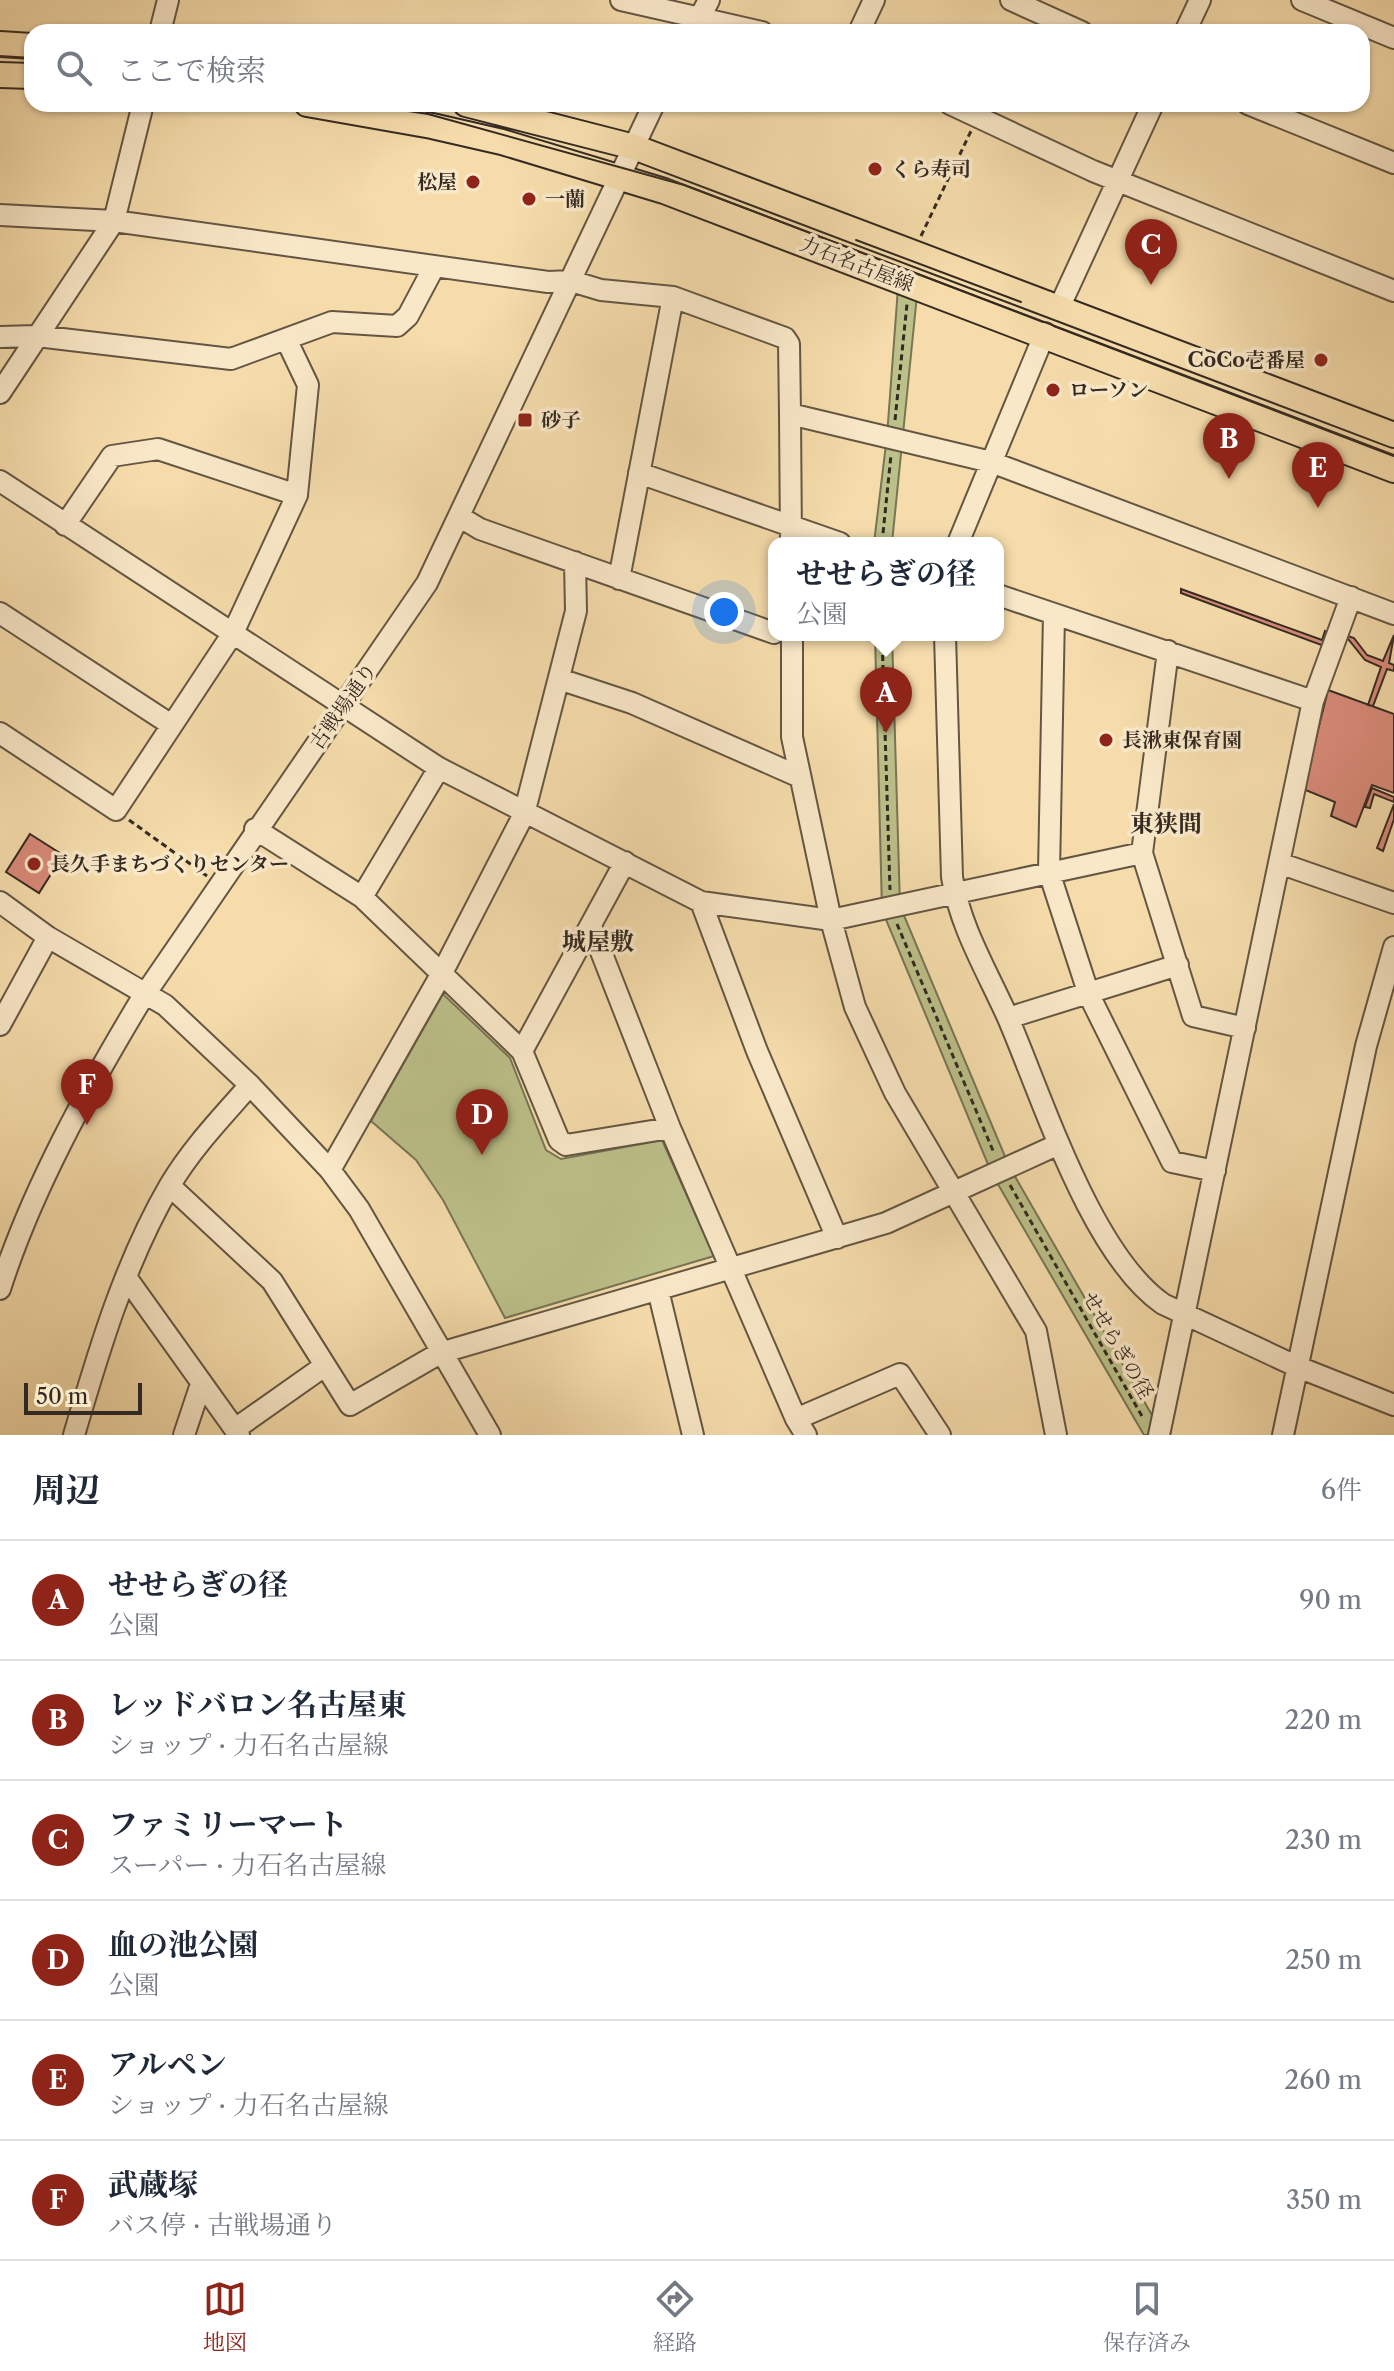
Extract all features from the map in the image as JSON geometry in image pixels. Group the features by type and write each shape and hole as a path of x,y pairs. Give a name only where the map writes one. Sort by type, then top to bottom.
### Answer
{"main road":[{"path":"0,44 24,46"},
{"path":"0,75 24,76"},
{"name":"力石名古屋線","path":"351,112 446,129 620,177 1045,333 1394,470"},
{"name":"力石名古屋線","path":"497,112 634,147 1394,435"}],"street":[{"path":"162,24 168,0"},
{"path":"621,0 732,24"},
{"path":"863,24 874,0"},
{"path":"1011,0 1064,24"},
{"path":"1189,24 1200,0"},
{"path":"1302,0 1360,24"},
{"path":"1370,28 1394,38"},
{"path":"0,393 114,221 141,112"},
{"name":"古戦場通り","path":"0,1289 45,1181 105,1059 255,829 427,583 650,112"},
{"path":"967,112 1119,182 1394,291"},
{"path":"1059,308 1150,112"},
{"path":"1268,112 1394,163"},
{"path":"0,215 114,221 548,282 571,281 601,290 673,297 785,338 789,344 790,535 639,473"},
{"path":"0,337 37,336 231,359 332,322 397,326 408,316 434,267"},
{"path":"619,579 673,297"},
{"path":"960,537 1045,333"},
{"path":"0,733 116,810 233,633 297,495 308,385 287,341"},
{"path":"790,414 991,462 1394,614"},
{"path":"65,525 112,456 158,449 297,495"},
{"path":"0,481 439,768 701,902 831,920 1142,853"},
{"path":"460,517 480,529 768,629"},
{"path":"330,1170 442,973 524,814 576,611 575,562"},
{"path":"1004,597 1313,701"},
{"path":"1154,1432 1186,1316 1313,701 1351,597"},
{"path":"0,613 170,724"},
{"path":"1054,614 1049,872 1089,995 1172,1162 1215,1171"},
{"path":"785,641 792,737 831,920 855,1007 878,1060 1036,1331 1056,1435"},
{"path":"945,641 957,908 1008,1018 1059,1144 1128,1273 1144,1291 1186,1316 1298,1367 1394,1405"},
{"path":"1168,651 1142,853 1193,1016 1245,1028"},
{"path":"559,679 632,703 800,777"},
{"path":"362,897 439,768"},
{"path":"255,829 362,897 522,1051 559,1140 566,1145 670,1128"},
{"path":"522,1051 625,862"},
{"path":"1279,863 1394,903"},
{"path":"0,902 48,937 165,1005 250,1085 330,1170 359,1209 490,1435"},
{"path":"701,902 757,1051 837,1238"},
{"path":"591,926 670,1128 801,1427 900,1374 940,1435"},
{"path":"0,1025 48,937"},
{"path":"1283,1435 1366,1046 1394,947"},
{"path":"1008,1018 1178,965"},
{"path":"74,1435 97,1357 126,1277 170,1186 205,1136 250,1085"},
{"path":"170,1186 272,1281 323,1367 350,1405 440,1353 886,1223 1059,1144"},
{"path":"126,1277 237,1432 323,1367"},
{"path":"658,1290 693,1435"},
{"path":"184,1435 201,1384"}],"path":[{"path":"919,239 978,117"},
{"path":"883,537 908,284"},
{"name":"せせらぎの径","path":"882,641 891,908 1001,1169 1154,1432"},
{"path":"116,810 218,884"}],"green space":[{"path":"898,288 917,295 893,537 875,537 887,436"},
{"path":"875,641 892,641 900,906 1009,1166 1160,1429 1167,1435 1144,1435 992,1174 882,910"},
{"path":"443,994 510,1058 546,1150 561,1159 662,1140 714,1256 505,1318 443,1200 416,1160 371,1121"}],"building":[{"path":"1181,589 1322,640 1325,631 1328,633 1324,646 1181,593"},
{"path":"1345,635 1354,638 1367,655 1383,661 1394,635 1389,663 1394,665 1394,671 1387,669 1373,706 1368,705 1381,667 1365,660"},
{"path":"1328,690 1394,714 1394,793 1372,785 1356,827 1331,816 1335,802 1303,789"},
{"path":"1372,788 1394,797 1394,802 1374,794 1370,808 1365,807"},
{"path":"1394,804 1394,819 1383,851 1377,848"},
{"name":"長久手まちづくりセンター","path":"30,834 63,855 39,893 6,872"}],"tram line":[{"path":"0,56 24,58"},
{"path":"415,112 684,185 1394,455"},
{"path":"856,240 1021,302"}],"place":[{"name":"くら寿司","path":"875,169"},
{"name":"松屋","path":"473,182"},
{"name":"一蘭","path":"529,199"},
{"name":"ファミリーマート","path":"1151,285"},
{"name":"CoCo壱番屋","path":"1321,360"},
{"name":"ローソン","path":"1053,390"},
{"name":"砂子","path":"525,420"},
{"name":"レッドバロン名古屋東","path":"1229,479"},
{"name":"アルペン","path":"1318,508"},
{"name":"せせらぎの径","path":"886,733"},
{"name":"長湫東保育園","path":"1106,740"},
{"name":"長久手まちづくりセンター","path":"34,864"},
{"name":"武蔵塚","path":"87,1125"},
{"name":"血の池公園","path":"482,1155"}],"district":[{"name":"東狭間","path":"1166,823"},
{"name":"城屋敷","path":"598,941"}]}
